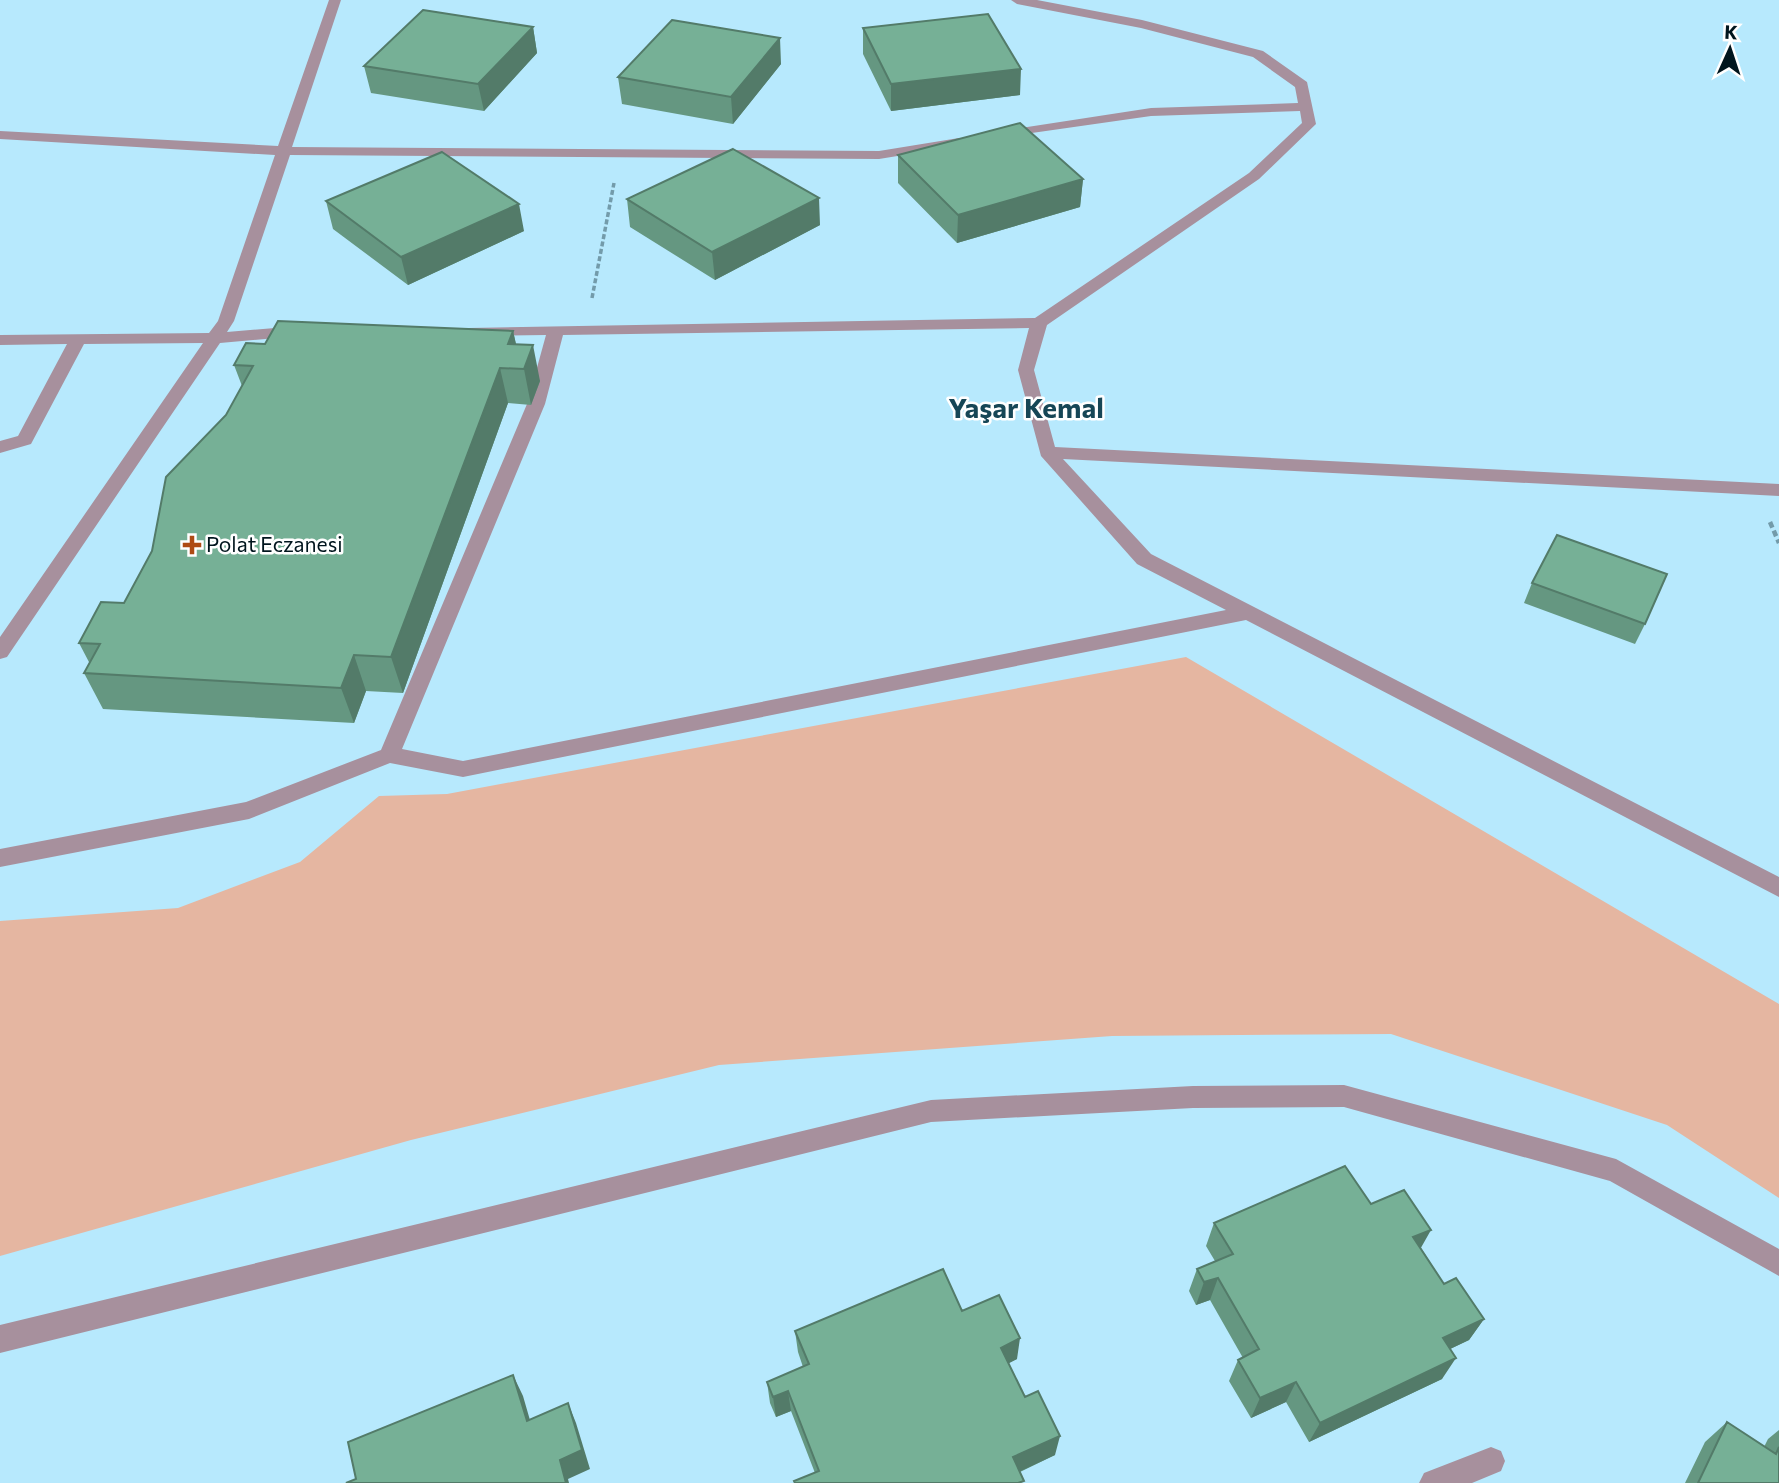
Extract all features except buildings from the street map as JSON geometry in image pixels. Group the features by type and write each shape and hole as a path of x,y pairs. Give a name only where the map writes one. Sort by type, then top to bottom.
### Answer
{"street":[{"path":"0,652 226,321 335,0"},
{"path":"462,331 1040,323 1254,176 1308,124 1302,85 1258,54 1142,24 1017,0"},
{"path":"0,153 7,136 284,151 879,155 1151,112 1305,107"},
{"path":"1040,323 1026,370 1047,452 1144,559 1779,888"},
{"path":"388,755 536,404 556,330"},
{"path":"0,340 215,338 315,331"},
{"path":"0,447 25,440 78,339"},
{"path":"1047,452 1779,490"},
{"path":"0,858 249,810 388,755 463,769 1247,612"},
{"path":"0,1339 931,1111 1194,1097 1344,1096 1616,1171 1779,1263"},
{"path":"1434,1483 1491,1461"}],"path":[{"path":"586,330 619,154"}],"shaded area":[{"path":"1186,657 1779,1004 1779,1198 1667,1125 1391,1034 1112,1036 719,1065 411,1140 0,1256 0,921 178,908 300,862 379,796 447,794"}],"place":[{"name":"Polat Eczanesi","path":"192,545"}],"district":[{"name":"Yaşar Kemal","path":"1026,408"}]}
